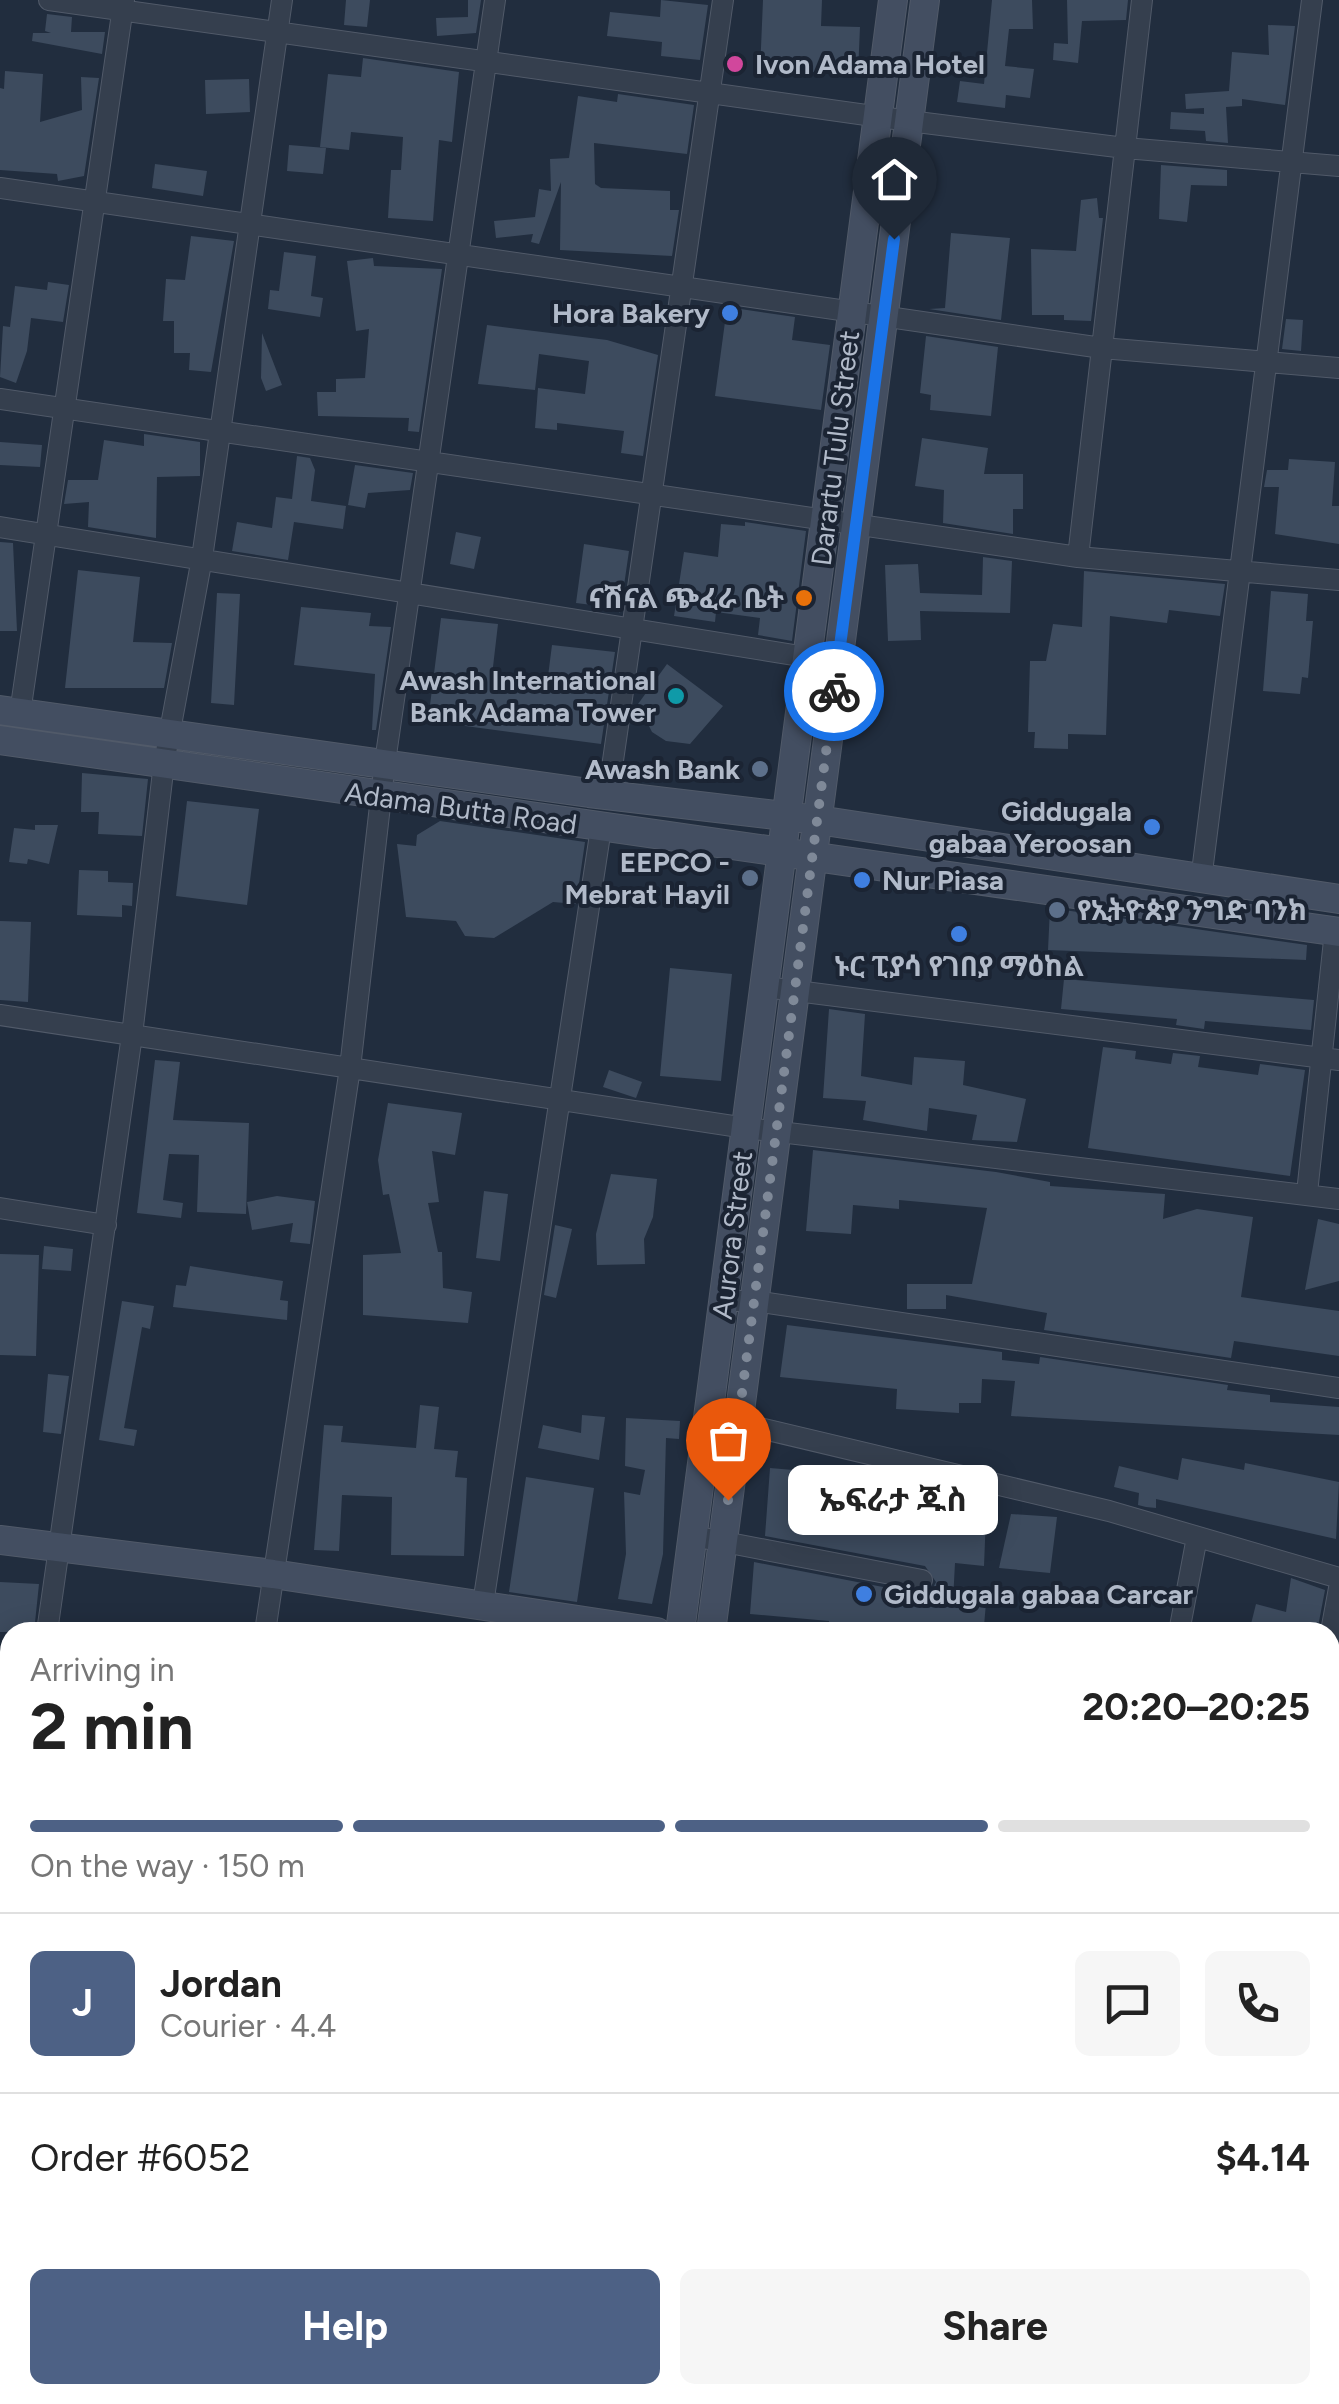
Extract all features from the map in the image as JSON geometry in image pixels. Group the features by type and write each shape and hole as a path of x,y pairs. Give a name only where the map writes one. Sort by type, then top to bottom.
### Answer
{"street":[{"path":"49,0 123,5 486,62 1125,148 1339,166"},
{"path":"50,1622 132,1035 167,749 202,558 282,0"},
{"path":"267,1622 350,1068 384,762 495,0"},
{"path":"608,795 723,0"},
{"name":"Darartu Tulu Street","path":"785,836 893,0"},
{"name":"Darartu Tulu Street","path":"813,858 925,0"},
{"path":"1078,557 1142,0"},
{"path":"1201,880 1312,0"},
{"path":"10,712 47,533 123,5"},
{"path":"0,188 1102,348 1339,368"},
{"path":"0,399 857,521 1078,557 1241,568 1339,580"},
{"path":"0,526 837,662"},
{"name":"Adama Butta Road","path":"10,712 382,798 601,828 785,836 818,820 1339,900"},
{"name":"Adama Butta Road","path":"0,740 384,762 608,795 785,836 813,858 1337,931"},
{"path":"483,1604 601,828"},
{"name":"Aurora Street","path":"681,1622 785,836"},
{"name":"Aurora Street","path":"712,1622 813,858"},
{"path":"1308,1193 1330,1059 1337,931"},
{"path":"765,987 1330,1059"},
{"path":"0,1016 746,1128 1339,1199"},
{"path":"0,1208 106,1224"},
{"path":"724,1301 754,1301 1339,1388"},
{"path":"709,1416 1109,1512 1339,1578"},
{"path":"693,1536 723,1538 922,1580"},
{"path":"1181,1622 1197,1537"},
{"path":"0,1540 274,1574 594,1622"},
{"path":"1333,1622 1339,1588"}],"building":[{"path":"346,0 370,0 367,27 344,25"},
{"path":"468,0 481,0 476,33 437,36 436,18 468,17"},
{"path":"661,0 708,5 700,60 661,56 662,42 607,36 610,12 660,17"},
{"path":"763,0 822,0 821,26 860,27 858,73 760,71"},
{"path":"992,0 1032,0 1033,29 1009,29 1005,66 1034,69 1030,98 1006,95 1005,108 957,102 960,81 984,84"},
{"path":"1067,0 1128,0 1126,20 1082,21 1078,63 1053,60 1054,43 1068,44"},
{"path":"47,14 72,17 71,32 105,32 102,54 32,41 33,33 51,33 45,31"},
{"path":"1268,25 1295,26 1285,105 1242,99 1242,106 1226,107 1228,143 1206,141 1205,131 1170,129 1171,112 1204,114 1204,108 1186,109 1185,94 1229,91 1232,52 1269,55"},
{"path":"363,58 459,72 452,142 439,140 433,221 388,218 391,170 401,170 403,137 351,132 349,150 320,147 328,74 361,77"},
{"path":"5,71 43,74 40,122 82,110 81,77 99,78 84,176 58,181 57,174 0,170 0,88 4,89"},
{"path":"249,79 250,112 206,114 205,80"},
{"path":"618,94 694,105 687,154 594,143 595,184 601,188 670,191 670,210 679,210 672,256 560,250 561,182 539,244 531,242 533,234 496,238 494,221 535,217 539,189 551,191 550,159 569,158 578,96 617,102"},
{"path":"289,145 326,148 323,174 287,171"},
{"path":"155,164 207,171 203,196 152,188"},
{"path":"1161,165 1227,170 1227,186 1191,185 1187,222 1159,219"},
{"path":"1097,198 1099,218 1103,218 1091,321 1064,320 1064,315 1032,315 1031,249 1076,251 1081,200"},
{"path":"951,233 1010,238 1001,320 929,309 945,308"},
{"path":"191,236 234,241 211,372 189,370 190,353 174,353 174,321 163,321 166,279 185,280"},
{"path":"284,252 316,256 311,296 323,298 320,317 268,309 270,290 279,291"},
{"path":"373,258 374,266 442,269 419,432 408,431 409,418 318,416 317,392 336,392 336,379 365,378 369,329 356,331 347,261"},
{"path":"48,282 69,285 63,322 31,318 27,351 16,383 0,377 3,326 10,327 15,286 47,290"},
{"path":"727,307 795,317 792,340 830,345 821,410 715,396"},
{"path":"1286,319 1303,320 1301,351 1282,349"},
{"path":"487,325 607,340 658,355 643,456 621,453 624,431 557,423 557,430 535,428 538,388 585,394 589,361 539,354 535,390 478,384"},
{"path":"262,333 282,385 266,391 261,378"},
{"path":"926,336 998,347 991,416 930,410 931,395 920,393"},
{"path":"144,434 200,442 200,476 157,477 156,538 88,527 89,502 64,504 68,480 98,480 104,440 144,446"},
{"path":"922,438 988,448 984,474 1023,474 1023,509 1013,509 1013,534 943,523 944,490 915,486"},
{"path":"0,442 42,445 40,467 0,465"},
{"path":"297,456 310,458 315,470 311,501 346,506 343,529 294,522 288,560 232,551 237,522 272,528 276,497 292,499"},
{"path":"1289,459 1335,462 1332,506 1339,506 1339,544 1275,534 1279,487 1264,487 1267,470 1288,470"},
{"path":"355,465 413,473 410,490 368,493 365,508 348,505"},
{"path":"745,522 806,531 792,641 758,635 760,618 716,612 715,622 674,616 684,552 718,557 721,524 745,526"},
{"path":"456,532 481,537 474,569 450,564"},
{"path":"0,542 13,543 17,631 0,631"},
{"path":"584,544 629,551 620,613 616,608 576,603"},
{"path":"983,557 1012,561 1010,613 920,611 921,640 888,641 885,565 918,564 920,593 982,595"},
{"path":"78,570 140,577 133,642 172,643 164,688 65,688"},
{"path":"1084,571 1225,584 1220,616 1169,610 1167,623 1110,616 1106,735 1068,734 1068,749 1034,748 1035,732 1028,732 1030,661 1046,661 1053,624 1082,627"},
{"path":"1271,591 1308,594 1306,621 1313,621 1308,678 1302,677 1300,694 1263,691"},
{"path":"217,593 240,594 234,705 211,703"},
{"path":"301,607 371,613 369,626 391,627 376,730 372,730 375,674 294,665"},
{"path":"441,618 498,624 491,684 546,692 552,645 615,652 601,744 428,721"},
{"name":"Awash International Bank Adama Tower","path":"667,664 723,706 690,744 666,741 652,732 638,704"},
{"path":"82,773 148,779 142,836 98,834 99,812 81,812"},
{"path":"187,801 259,809 247,905 176,896"},
{"path":"440,821 585,842 576,904 553,902 494,938 465,936 456,921 406,917 397,844 416,846 417,835"},
{"path":"35,825 58,825 49,864 28,859 27,864 9,862 14,828 35,830"},
{"path":"79,870 108,871 108,882 133,883 132,906 122,905 122,917 77,915"},
{"path":"1050,908 1307,945 1306,960 1048,950"},
{"path":"0,921 31,922 28,1002 0,1000"},
{"path":"670,968 732,974 721,1081 660,1076"},
{"path":"1064,979 1314,1000 1311,1030 1205,1021 1204,1029 1176,1025 1177,1019 1061,1009"},
{"path":"829,1009 865,1014 861,1076 912,1085 914,1057 965,1061 963,1085 1026,1099 1017,1142 972,1140 977,1115 929,1108 927,1131 863,1120 866,1101 823,1098"},
{"path":"1103,1047 1136,1051 1135,1059 1171,1064 1173,1053 1200,1056 1198,1067 1258,1075 1260,1064 1305,1070 1290,1176 1088,1148"},
{"path":"155,1060 180,1062 173,1120 249,1123 246,1214 197,1212 199,1155 169,1154 163,1200 183,1203 181,1218 137,1213"},
{"path":"609,1070 642,1082 636,1098 603,1087"},
{"path":"388,1103 462,1113 455,1155 432,1151 439,1202 428,1203 438,1252 442,1252 443,1288 472,1292 468,1323 363,1315 363,1255 401,1253 389,1194 383,1195 378,1160"},
{"path":"813,1150 996,1172 1050,1182 1050,1186 1165,1194 1163,1219 1197,1209 1253,1217 1241,1297 1339,1311 1339,1356 1234,1341 1231,1358 1044,1330 1047,1313 946,1295 946,1309 907,1309 907,1284 972,1284 987,1208 899,1200 899,1209 853,1205 851,1234 806,1231"},
{"path":"611,1174 657,1179 653,1217 644,1239 645,1264 597,1265 596,1234"},
{"path":"484,1191 508,1194 500,1261 476,1258"},
{"path":"277,1196 315,1201 310,1244 290,1242 293,1223 252,1230 247,1202"},
{"path":"1318,1219 1339,1224 1339,1281 1305,1290"},
{"path":"555,1225 572,1229 556,1298 544,1295"},
{"path":"44,1246 73,1249 71,1271 42,1269"},
{"path":"0,1254 39,1255 36,1356 0,1355"},
{"path":"190,1266 283,1281 280,1300 288,1301 287,1320 173,1307 176,1285 186,1286"},
{"path":"122,1301 154,1306 150,1329 142,1327 124,1428 137,1430 134,1446 99,1440"},
{"path":"787,1325 1002,1352 1002,1360 1039,1364 1040,1357 1228,1385 1227,1390 1270,1395 1270,1402 1339,1407 1339,1435 1011,1416 1015,1381 982,1379 981,1403 959,1403 959,1413 896,1409 897,1389 780,1377"},
{"path":"48,1374 69,1376 61,1434 43,1432"},
{"path":"420,1405 439,1407 434,1449 458,1451 455,1477 467,1478 464,1556 391,1555 392,1497 342,1495 339,1551 314,1550 324,1425 343,1426 341,1442 416,1448"},
{"path":"582,1415 605,1417 599,1460 538,1448 543,1425 581,1433"},
{"path":"626,1418 680,1421 679,1439 666,1438 663,1554 652,1604 618,1599 626,1554 624,1492 640,1495 645,1470 625,1466"},
{"path":"1182,1458 1244,1470 1245,1463 1339,1482 1336,1539 1156,1499 1156,1508 1146,1507 1138,1505 1139,1493 1114,1487 1119,1466 1178,1480"},
{"path":"770,1468 863,1476 862,1485 889,1485 889,1496 977,1497 976,1515 986,1516 984,1566 955,1563 953,1601 986,1603 984,1622 829,1622 750,1614 754,1562 919,1594 932,1590 936,1582 925,1566 765,1536"},
{"path":"526,1477 594,1488 577,1602 509,1592"},
{"path":"1011,1514 1057,1517 1050,1573 999,1568"},
{"path":"1291,1578 1325,1590 1319,1622 1252,1622 1256,1604 1286,1612"},
{"path":"0,1582 39,1584 35,1622 0,1622"}],"way so far":[{"path":"728,1500 834,691"}],"place":[{"name":"Ivon Adama Hotel","path":"735,64"},
{"name":"Hora Bakery","path":"730,313"},
{"name":"ናሽናል ጭፈራ ቤት","path":"804,598"},
{"name":"Awash International Bank Adama Tower","path":"676,696"},
{"name":"Awash Bank","path":"760,769"},
{"name":"Giddugala gabaa Yeroosan","path":"1152,827"},
{"name":"EEPCO - Mebrat Hayil","path":"750,878"},
{"name":"Nur Piasa","path":"862,880"},
{"name":"የኢትዮጵያ ንግድ ባንክ","path":"1057,910"},
{"name":"ኑር ፒያሳ የገበያ ማዕከል","path":"959,934"},
{"name":"ኤፍራታ ጁስ","path":"728,1500"},
{"name":"Giddugala gabaa Carcar","path":"864,1594"}],"route":[{"path":"834,691 894,239"}]}
